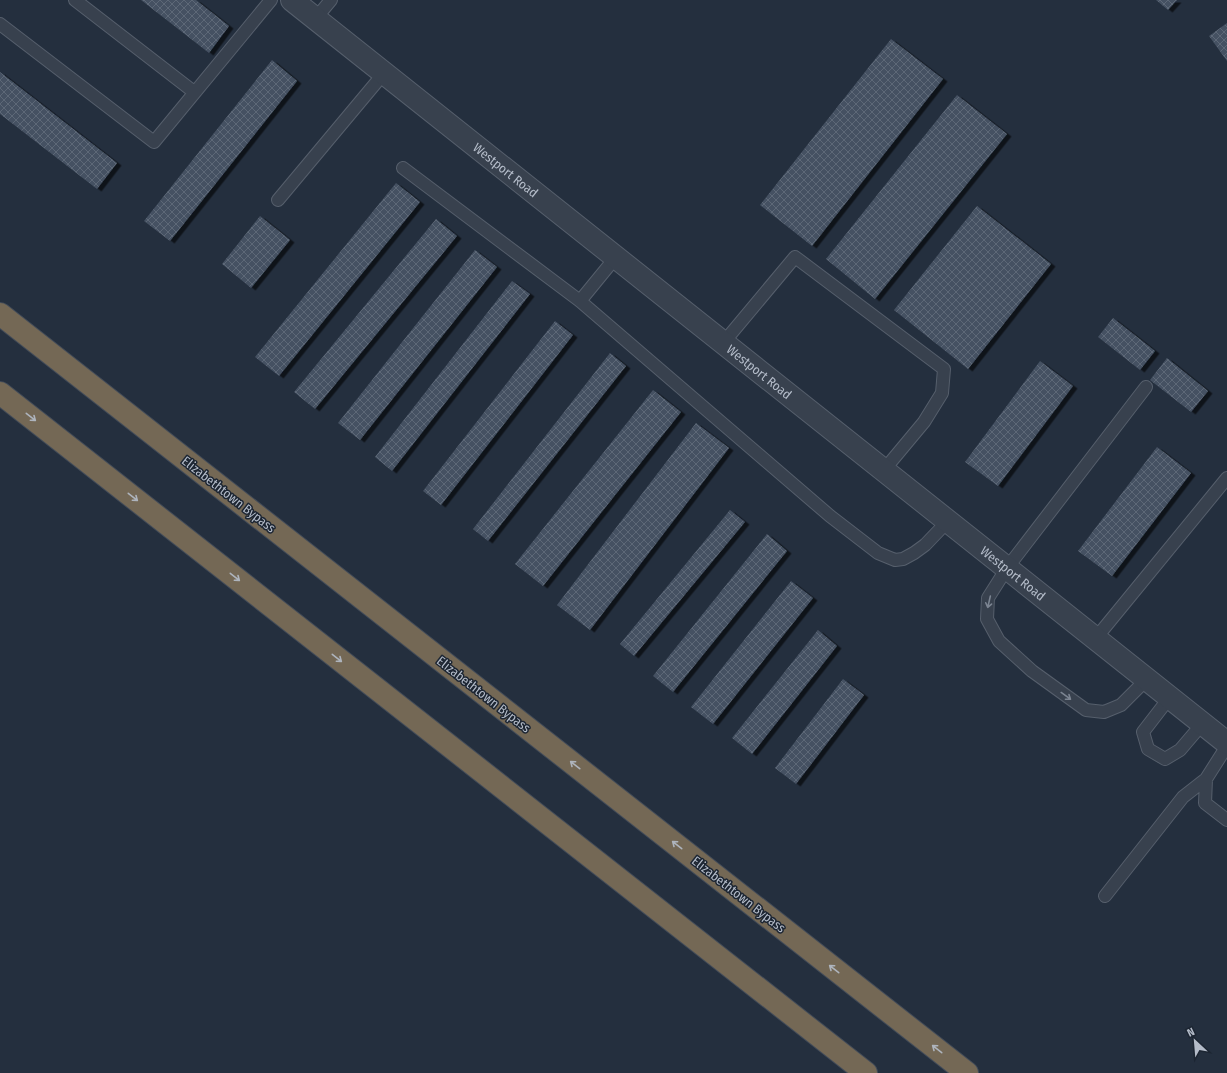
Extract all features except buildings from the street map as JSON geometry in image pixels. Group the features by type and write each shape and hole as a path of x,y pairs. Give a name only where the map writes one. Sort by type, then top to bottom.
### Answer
{"highway":[{"name":"Elizabethtown Bypass","path":"0,314 967,1073"},
{"path":"0,393 866,1073"}],"street":[{"name":"Westport Road","path":"292,0 385,72 1227,743"}],"lane":[{"path":"75,0 194,92"},
{"path":"0,24 154,142 271,0"},
{"path":"316,18 331,0"},
{"path":"278,200 385,72"},
{"path":"403,168 580,301 830,516 878,553 895,560 903,559 924,545 948,521"},
{"path":"580,301 616,257"},
{"path":"724,342 795,257 944,369 942,393 924,422 884,470"},
{"path":"1146,387 1007,568 988,598 987,619 999,641 1032,671 1086,710 1104,712 1121,705 1147,679"},
{"path":"1096,638 1227,478"},
{"path":"1170,697 1143,732 1148,749 1165,758 1180,750 1203,723"},
{"path":"1105,896 1183,797 1206,779 1227,746"},
{"path":"1206,779 1205,803 1227,820"}]}
